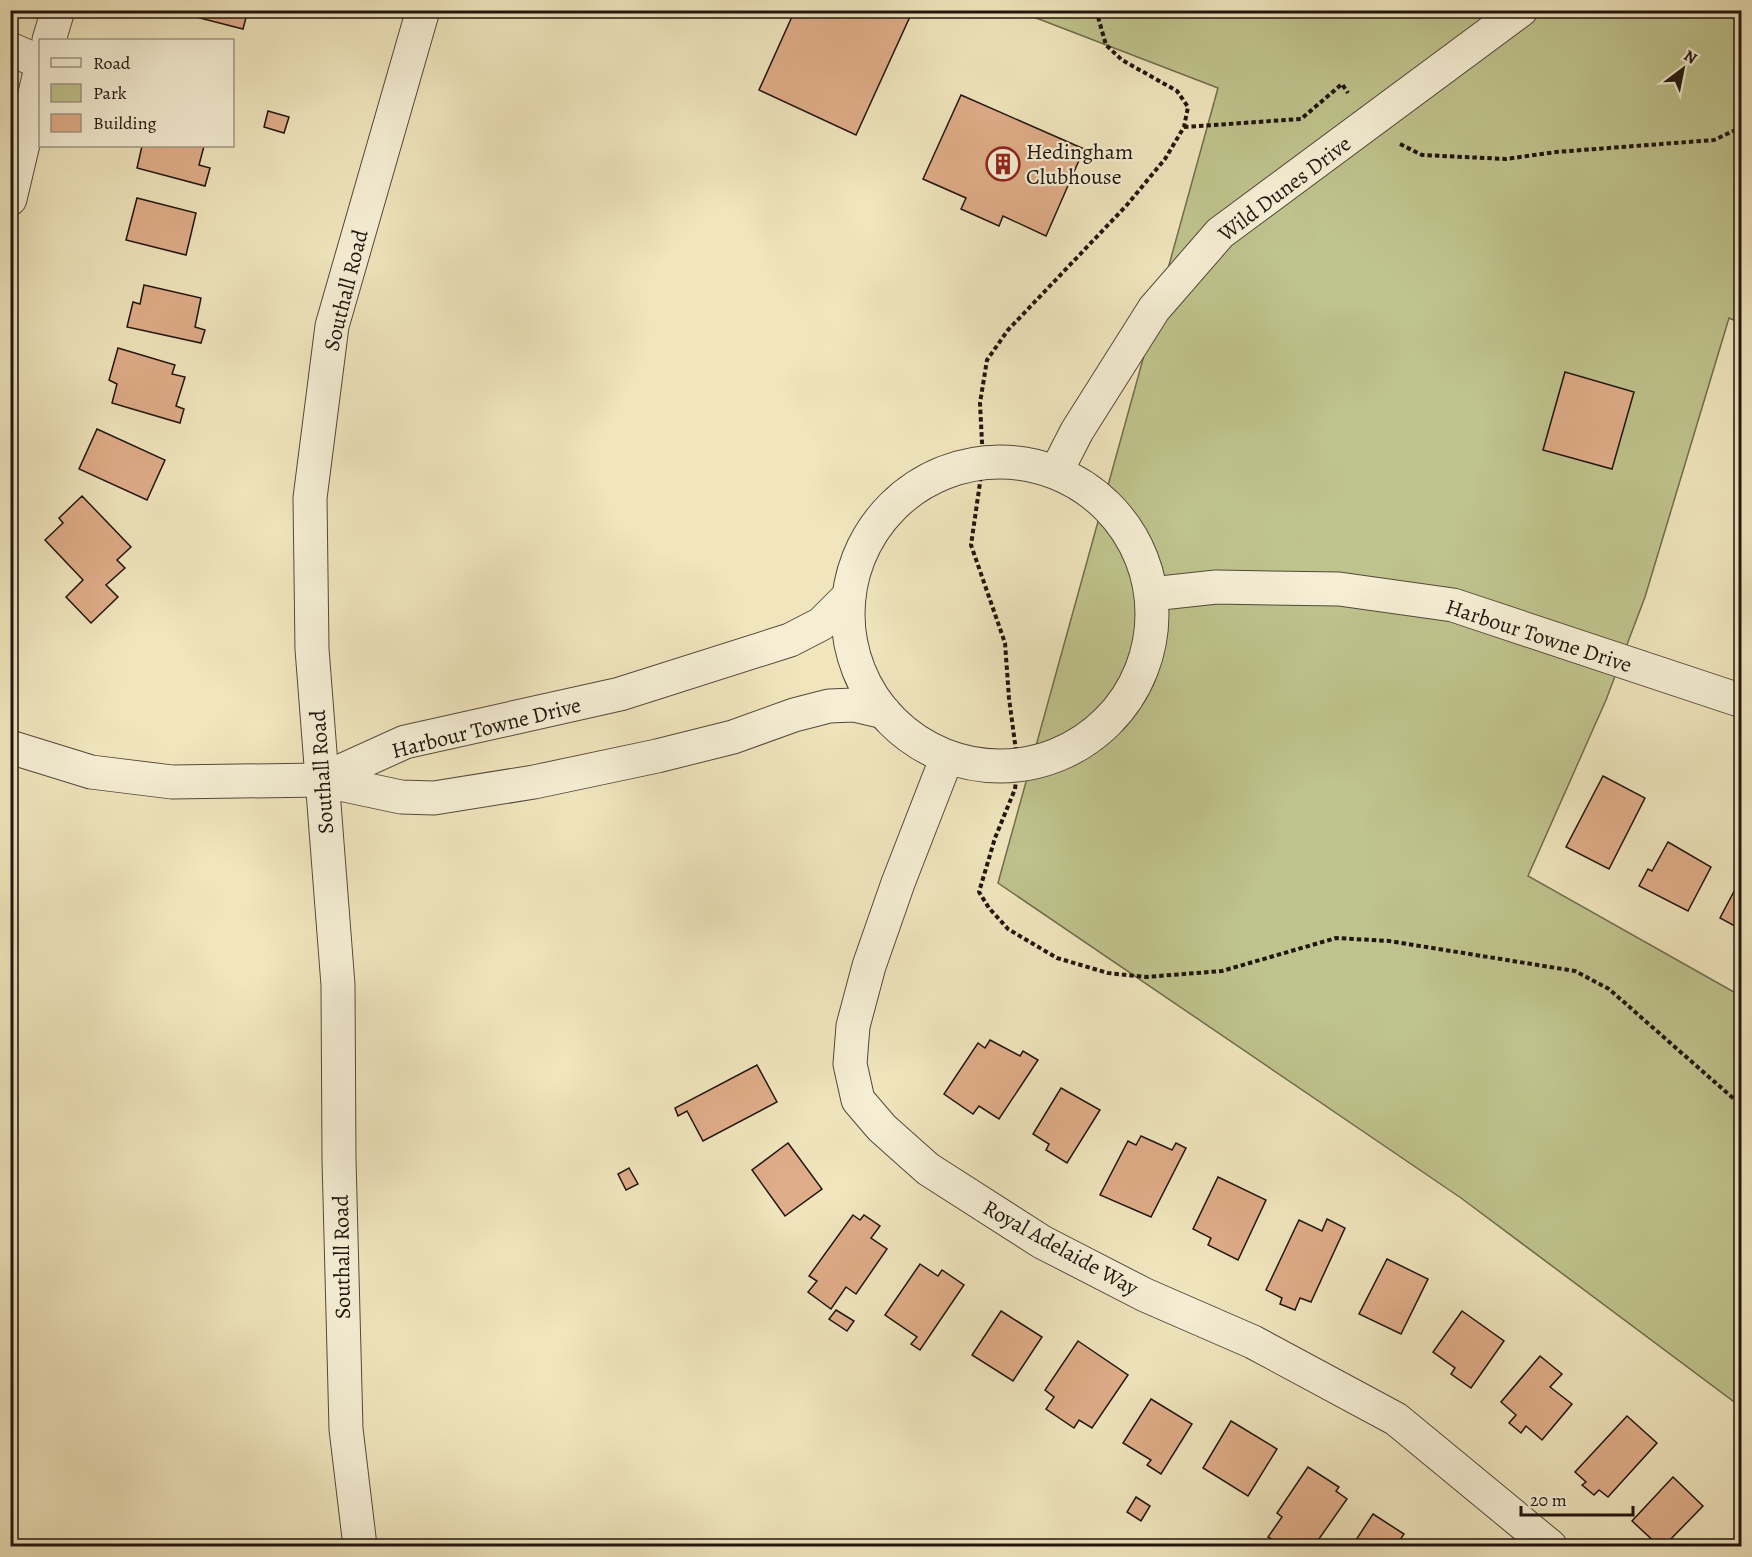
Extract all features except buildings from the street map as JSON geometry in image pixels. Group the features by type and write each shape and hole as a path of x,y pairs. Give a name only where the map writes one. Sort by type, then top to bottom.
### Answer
{"street":[{"path":"49,39 58,10"},
{"name":"Southall Road","path":"360,1546 346,1429 339,1159 338,985 312,649 310,498 332,326 423,10"},
{"name":"Wild Dunes Drive","path":"1056,472 1077,431 1154,309 1220,233 1371,124 1521,10"},
{"path":"10,49 39,62"},
{"path":"10,199 39,76"},
{"name":"Harbour Towne Drive","path":"983,462 1020,463 1056,472 1085,487 1110,508 1130,534 1144,563 1152,594 1151,643 1135,688 1105,726 1065,752 1018,766 982,766 947,757 916,741 884,712 868,690 854,658 848,628 849,596 859,556 868,538 886,513 909,492 936,475 983,462"},
{"name":"Harbour Towne Drive","path":"1152,594 1216,587 1339,589 1453,605 1742,701"},
{"name":"Harbour Towne Drive","path":"321,780 405,742 620,694 790,640 821,624 849,596"},
{"name":"Harbour Towne Drive","path":"321,780 401,797 434,798 534,782 657,756 733,737 794,715 829,706 854,705 884,712"},
{"path":"10,747 91,772 172,782 321,780"},
{"name":"Royal Adelaide Way","path":"947,757 898,883 869,966 853,1026 850,1064 858,1100 882,1128 928,1169 1041,1242 1145,1295 1253,1342 1396,1419 1550,1546"}],"path":[{"path":"1096,10 1106,45 1122,60 1177,91 1188,107 1184,127 1165,159 1126,206 1008,330 987,360 980,403 983,462 971,545 1005,643 1009,698 1018,766 1016,789 995,838 979,892 989,908 1008,929 1057,958 1108,973 1146,977 1182,976 1250,964 1336,938 1389,941 1575,971 1609,989 1742,1107"},
{"path":"1184,127 1301,119 1342,84 1371,124 1398,143 1422,155 1506,159 1556,152 1714,140 1742,127"}],"green space":[{"path":"1018,11 1741,11 1741,323 1729,318 1645,597 1606,700 1528,876 1741,996 1741,1407 1461,1198 998,883 1218,88"}],"place":[{"name":"Hedingham Clubhouse","path":"1003,164"}]}
